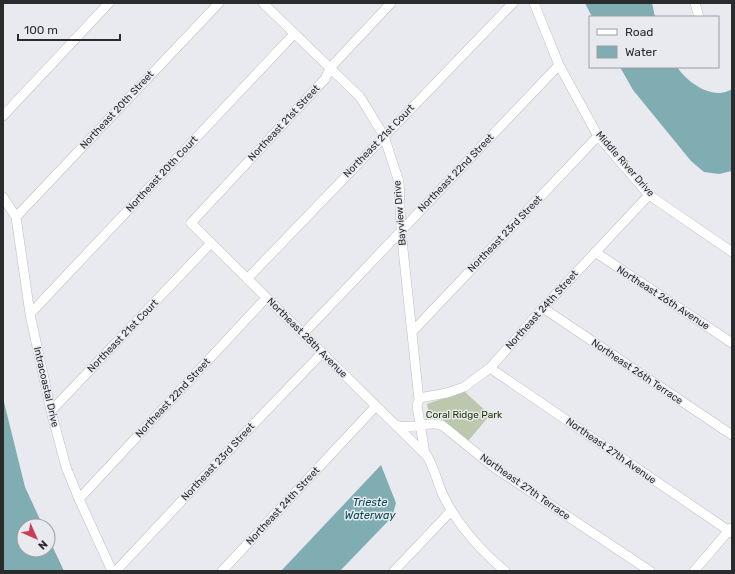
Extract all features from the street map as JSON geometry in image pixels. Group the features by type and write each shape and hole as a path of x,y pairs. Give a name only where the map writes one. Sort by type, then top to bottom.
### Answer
{"street":[{"path":"3,116 109,3"},
{"name":"Northeast 20th Street","path":"16,217 219,3"},
{"name":"Bayview Drive","path":"263,3 360,97 384,136 399,182 401,230 419,399 422,406 422,426 430,452 427,455 451,511 472,541 490,559 505,571"},
{"name":"Northeast 21st Street","path":"190,223 325,79 330,68 391,3"},
{"name":"Northeast 21st Court","path":"247,279 512,3"},
{"name":"Middle River Drive","path":"534,3 559,65 598,136 649,195 732,252"},
{"path":"695,3 699,16"},
{"name":"Northeast 20th Court","path":"30,314 294,34"},
{"name":"Northeast 22nd Street","path":"303,334 559,65"},
{"name":"Northeast 23rd Street","path":"412,332 598,136"},
{"name":"Northeast 24th Street","path":"419,399 447,393 464,387 490,368 543,308 649,195"},
{"name":"Intracoastal Drive","path":"3,197 16,217 30,314 51,411 66,467 112,571"},
{"name":"Northeast 28th Avenue","path":"190,223 427,455"},
{"name":"Northeast 21st Court","path":"51,411 211,243"},
{"name":"Northeast 26th Avenue","path":"595,252 732,343"},
{"name":"Northeast 22nd Street","path":"79,499 266,298"},
{"name":"Northeast 26th Terrace","path":"543,308 732,435"},
{"name":"Northeast 23rd Street","path":"116,571 322,353"},
{"name":"Northeast 27th Avenue","path":"490,368 731,531"},
{"name":"Northeast 24th Street","path":"222,571 376,406"},
{"name":"Northeast 27th Terrace","path":"395,425 406,428 437,424 443,426 495,468 650,571"},
{"path":"394,571 451,511"},
{"path":"694,571 731,531"}],"green space":[{"name":"Coral Ridge Park","path":"464,391 490,415 468,441 441,418 430,420 427,404"}],"water":[{"path":"585,3 652,3 655,16 592,16"},
{"path":"621,68 678,68 694,84 709,92 725,92 732,89 732,171 719,174 704,172 691,161 633,90"},
{"path":"3,398 25,487 39,518 16,518 16,558 56,558 56,554 64,571 3,571"},
{"name":"Trieste Waterway","path":"381,465 396,503 392,517 340,571 281,571"}]}
